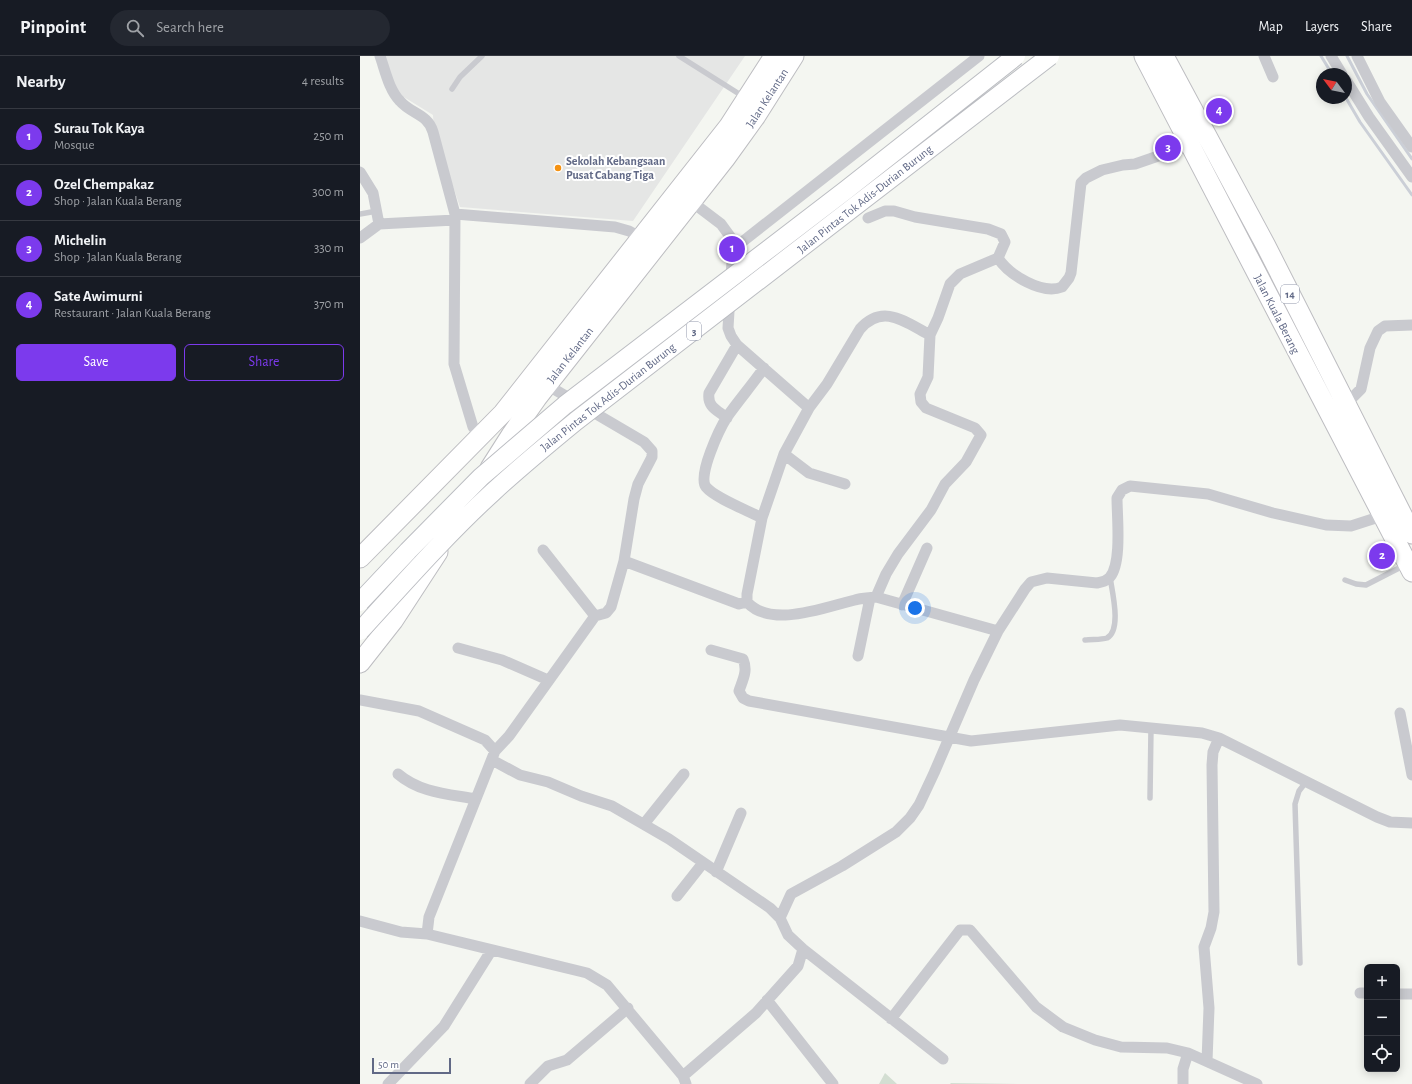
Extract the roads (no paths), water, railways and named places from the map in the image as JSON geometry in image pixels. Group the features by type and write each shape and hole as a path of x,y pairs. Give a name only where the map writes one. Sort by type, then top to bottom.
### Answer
{"highway":[{"name":"Jalan Kelantan","path":"360,558 482,437 503,413 729,126 774,56"},
{"name":"Jalan Kelantan","path":"360,663 382,636 416,588 510,435 547,385 692,202 756,116 794,56"},
{"name":"Jalan Kuala Berang","path":"1144,56 1279,318 1344,414 1407,515 1412,534"},
{"name":"Jalan Kuala Berang","path":"1164,56 1266,246 1344,414 1382,516 1410,568"},
{"path":"1266,246 1286,301 1285,309 1279,318"},
{"path":"360,608 366,619 367,627 366,635 360,645"}],"main road":[{"name":"Jalan Pintas Tok Adis-Durian Burung","path":"360,602 481,477 560,410 846,190 1016,56"},
{"name":"Jalan Pintas Tok Adis-Durian Burung","path":"360,631 430,554 492,493 576,420 1050,56"}],"street":[{"path":"380,56 398,100 431,124 455,217 454,364 473,427 482,437"},
{"path":"809,408 737,345 731,336 728,328 732,261 737,246 979,56"},
{"path":"1264,56 1273,77"},
{"path":"1332,56 1339,68"},
{"path":"1357,56 1380,102 1412,147"},
{"path":"1352,90 1369,118 1412,177"},
{"path":"998,258 1008,271 1034,285 1050,289 1062,287 1071,273 1082,183 1086,178 1102,170 1122,165 1135,164 1190,144"},
{"path":"360,172 370,186 379,224"},
{"path":"692,202 720,224 737,246"},
{"path":"858,656 873,598 886,574 898,554 931,510 945,484 966,462 980,435 975,428 926,408 921,402 920,394 929,371 928,347 930,334 938,318 950,284 960,274 998,258 1005,242 1001,234 992,230 894,212 885,211 868,218"},
{"path":"360,238 379,224 455,217 615,227 629,231 642,238"},
{"path":"930,334 894,317 884,315 870,320 860,329 827,384 809,408 784,454 762,518 747,594 747,602 754,610 781,615 795,615 856,599 873,598 998,631"},
{"path":"1344,414 1361,389 1370,348 1378,331 1385,326 1412,325"},
{"path":"726,418 710,406 708,400 709,393 737,345"},
{"path":"762,518 717,495 706,488 703,481 704,469 726,418 764,368"},
{"path":"427,934 429,917 494,755 595,616 606,613 611,607 624,561 634,499 638,484 650,463 652,451 644,442 547,385"},
{"path":"784,454 809,473 845,484"},
{"path":"780,918 791,894 842,866 890,836 910,818 919,805 974,680 998,631 1025,589 1035,581 1047,578 1096,583 1104,582 1110,577 1116,561 1117,498 1122,490 1130,486 1208,494 1273,513 1331,525 1351,526 1382,516"},
{"path":"902,605 927,548"},
{"path":"543,550 595,616"},
{"path":"624,561 740,604 747,602"},
{"path":"458,648 518,666 548,680"},
{"path":"711,650 743,659 746,666 746,673 739,691 743,698 749,701 971,741 1096,726 1120,725 1202,733 1219,738 1390,822 1412,823"},
{"path":"360,700 419,711 486,740 494,755 520,775 548,782 581,796 612,806 669,839 702,864 770,908 780,918 788,935 803,949 943,1059"},
{"path":"1400,713 1412,776"},
{"path":"1207,1061 1209,1008 1204,947 1211,928 1214,912 1212,764 1213,752 1219,738"},
{"path":"398,774 409,784 432,791 476,799"},
{"path":"644,824 684,774"},
{"path":"716,872 741,813"},
{"path":"678,896 702,864"},
{"path":"360,922 401,932 427,934 587,974 607,985 628,1008 684,1080 756,1013 798,966 803,949"},
{"path":"891,1019 960,930 970,930 1036,1007 1063,1027 1095,1040 1121,1046 1167,1048 1188,1053 1257,1084"},
{"path":"388,1084 444,1026 491,951"},
{"path":"1400,994 1412,994"},
{"path":"767,1000 833,1084"},
{"path":"530,1084 548,1066 567,1060 628,1008"},
{"path":"1183,1084 1183,1069 1188,1053"}],"lane":[{"path":"452,88 460,77 482,56"},
{"path":"679,56 747,100"},
{"path":"360,214 377,211"},
{"path":"1345,580 1356,584 1366,585 1410,568"},
{"path":"1085,640 1107,638 1112,632 1116,623 1110,577"},
{"path":"1150,798 1151,728"},
{"path":"1300,963 1295,804 1299,791 1306,782"}],"waterway":[{"path":"1321,56 1328,68"},
{"path":"1347,56 1367,94 1412,159"},
{"path":"1350,104 1360,122 1412,195"}],"place":[{"name":"Sate Awimurni","path":"1219,111"},
{"name":"Michelin","path":"1168,148"},
{"name":"Sekolah Kebangsaan Pusat Cabang Tiga","path":"558,168"},
{"name":"Surau Tok Kaya","path":"732,249"},
{"name":"Ozel Chempakaz","path":"1382,556"}]}
